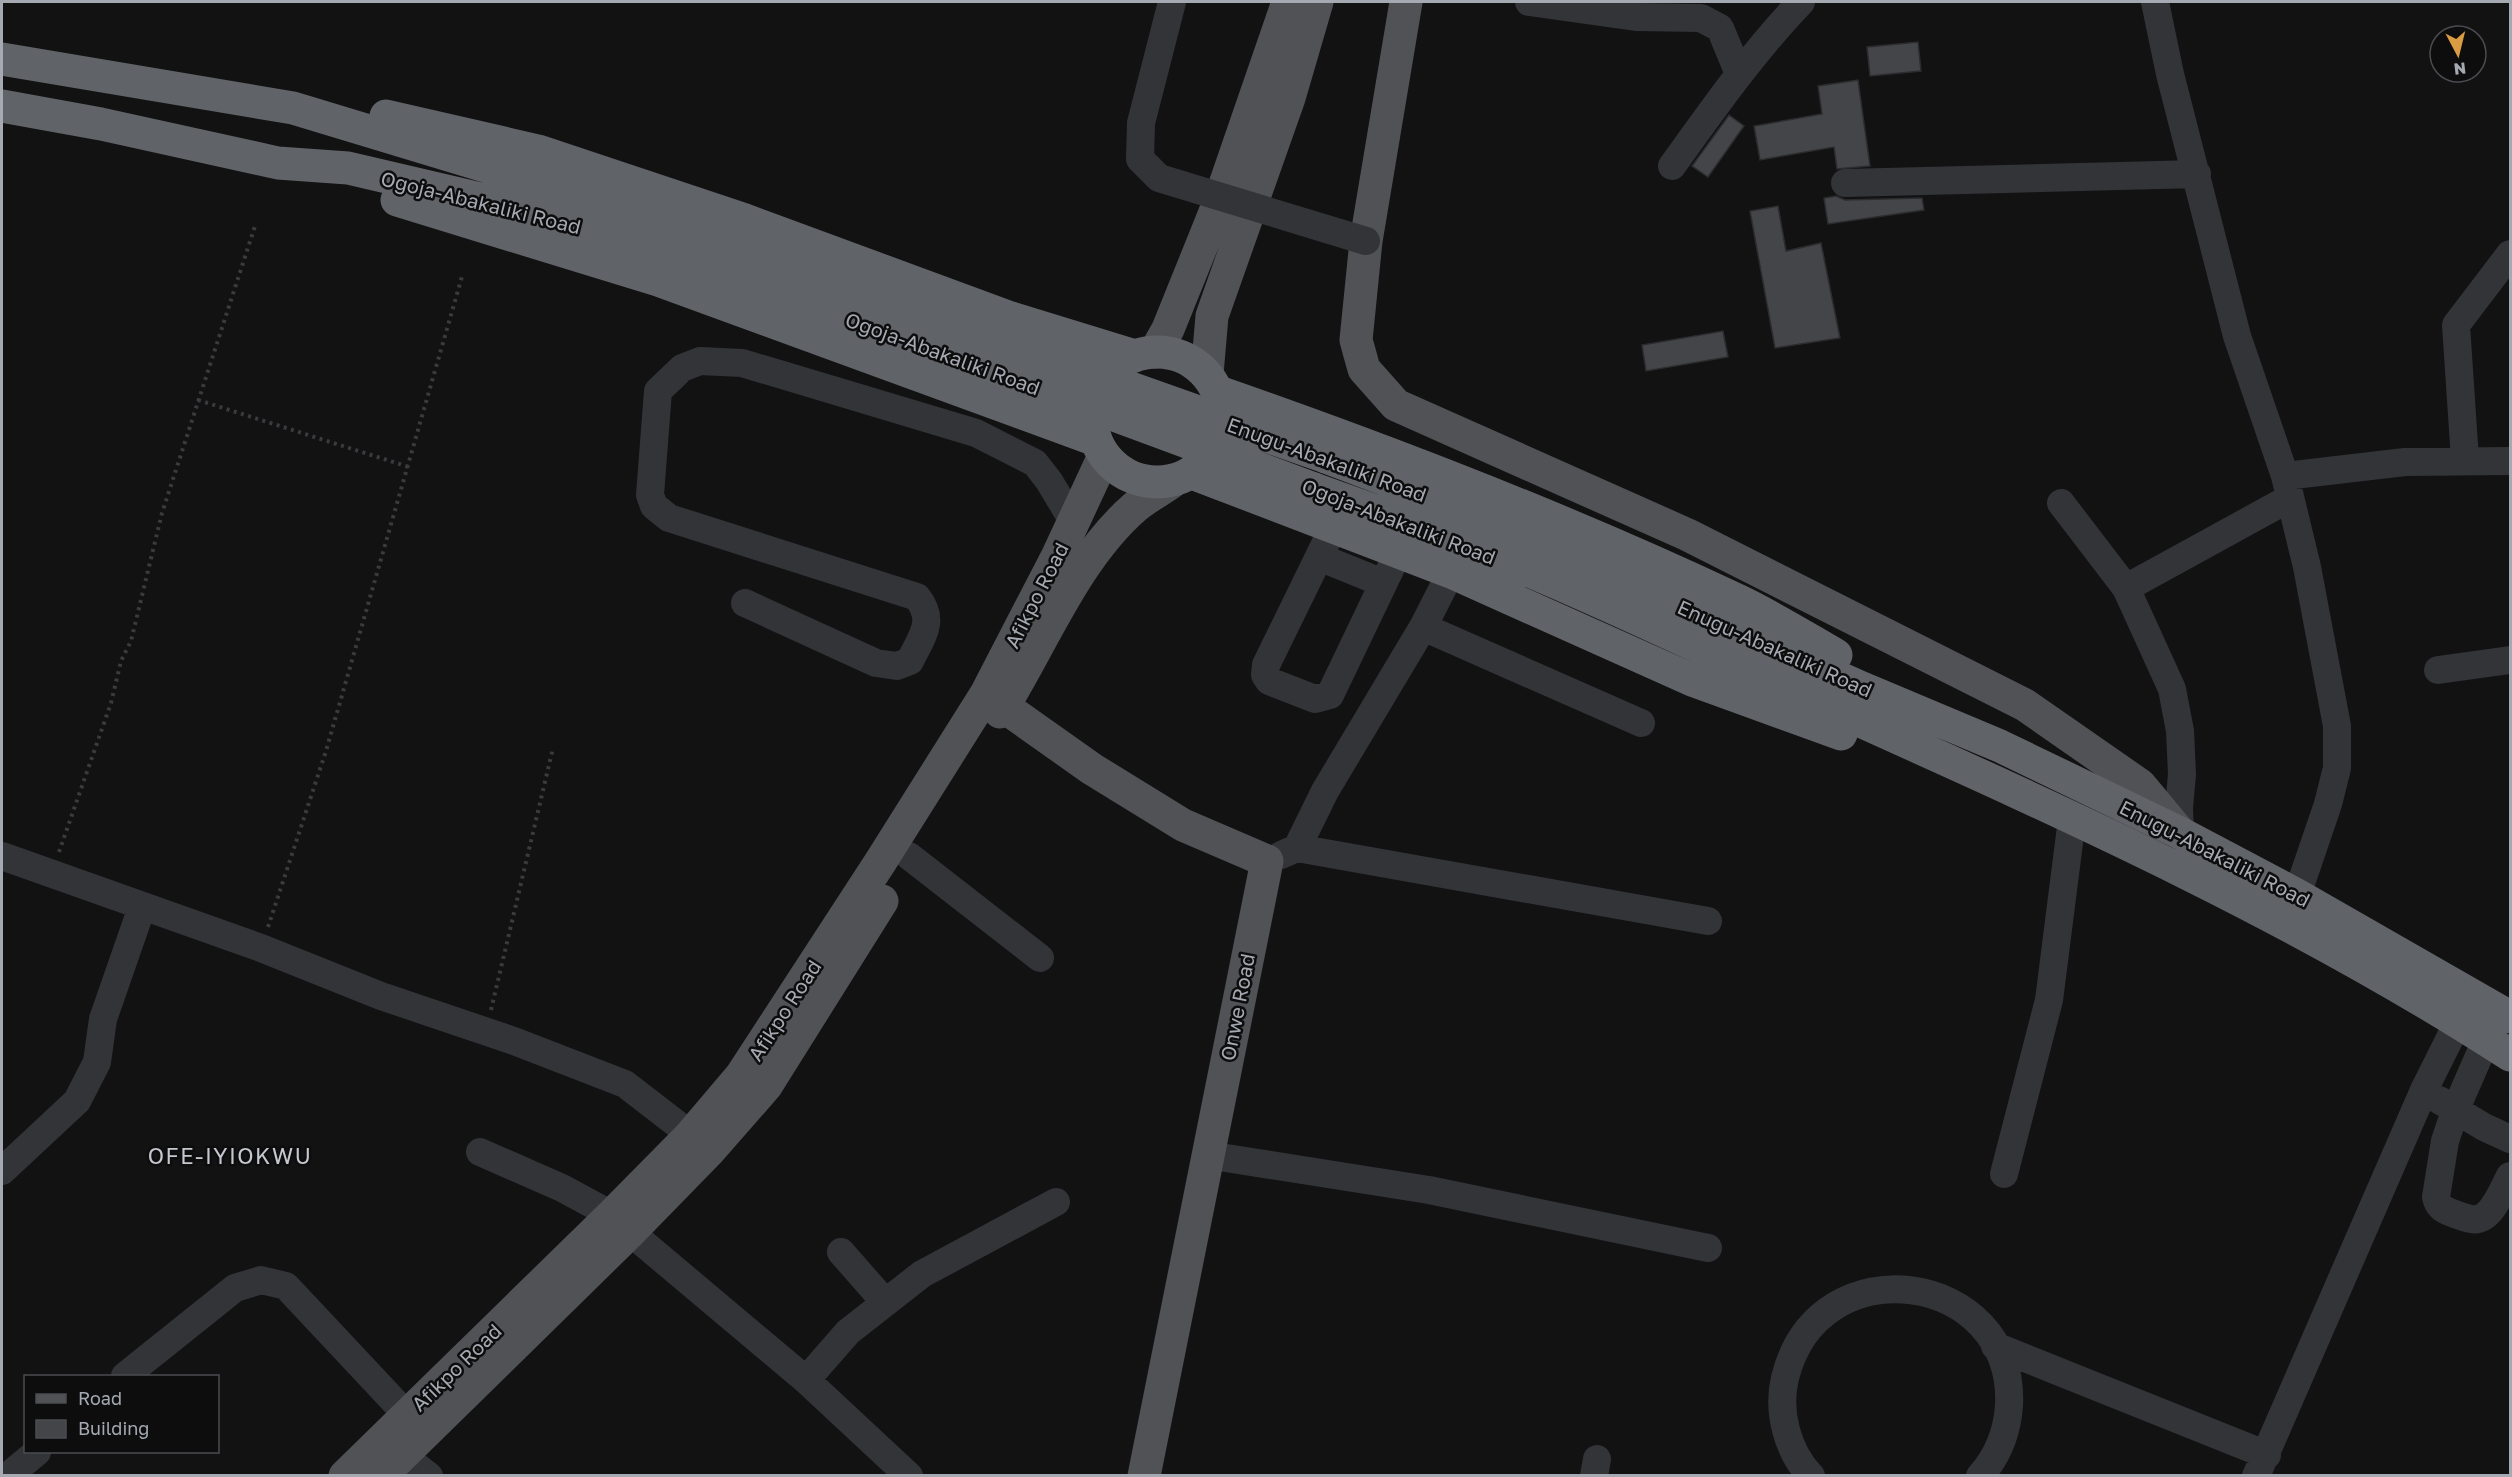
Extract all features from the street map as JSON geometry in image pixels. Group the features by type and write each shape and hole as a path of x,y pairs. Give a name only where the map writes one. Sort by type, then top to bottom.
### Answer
{"highway":[{"name":"Ogoja-Abakaliki Road","path":"2,59 292,108 628,209 811,271 1003,358 1314,489 1452,539 1849,716"},
{"name":"Ogoja-Abakaliki Road","path":"2,106 101,124 278,163 359,171 485,200 645,246 1003,358"},
{"path":"292,108 353,108 537,151 745,220 1008,317 1145,354 1174,354 1192,361 1213,383 1223,410 1222,429 1216,447 1206,462 1182,477 1154,483 1134,479 1118,470 1100,448 1092,415 1097,390 1113,369 1145,354"},
{"path":"278,163 658,280 935,380 1100,448"},
{"name":"Enugu-Abakaliki Road","path":"1003,358 1326,457 1466,510 1862,687 2000,746 2180,833 2297,895 2465,1008 2499,1047"},
{"path":"1213,383 1542,513 1728,596 2000,746"},
{"path":"1182,477 1333,528 1451,572 1692,680 1914,760 1982,775"},
{"name":"Enugu-Abakaliki Road","path":"1849,716 1982,775 2465,1008 2511,1017"}],"main road":[{"path":"1213,383 1212,316 1265,117 1288,2"},
{"path":"1145,354 1168,329 1218,205 1265,117 1317,2"},
{"path":"1406,2 1366,241 1356,340 1364,369 1396,405 1688,535 2025,705 2140,785 2180,833"},
{"name":"Afikpo Road","path":"345,1476 388,1458 701,1142 766,1086 909,856 994,700 1073,521 1100,448"},
{"name":"Afikpo Road","path":"701,1142 741,1076 881,861 1100,544 1136,506 1182,477"},
{"path":"994,700 1092,769 1183,825 1267,861"},
{"name":"Onwe Road","path":"1144,1476 1267,861"},
{"name":"Afikpo Road","path":"388,1458 407,1415 621,1223"}],"street":[{"path":"1172,2 1141,123 1140,159 1159,178 1366,241"},
{"path":"1529,2 1636,17 1701,18 1720,28 1739,74"},
{"path":"1672,166 1739,74 1776,27 1801,2"},
{"path":"2160,3 2170,74 2237,336 2288,487 2307,567 2337,726 2337,768 2328,804 2297,895"},
{"path":"1845,183 2197,174"},
{"path":"2465,460 2456,325 2511,254"},
{"path":"745,603 876,663 897,666 910,661 928,623 926,607 918,597 669,518 654,506 650,495 658,391 682,368 700,361 742,363 975,433 1035,463 1049,481 1073,521"},
{"path":"2126,588 2288,487 2405,462 2511,461"},
{"path":"2061,503 2126,588 2172,689 2181,741 2180,833"},
{"path":"1333,528 1266,665 1265,675 1269,681 1315,699 1330,695 1398,553"},
{"path":"1319,557 1383,584"},
{"path":"1297,848 1325,791 1424,627 1451,572"},
{"path":"1424,627 1641,723"},
{"path":"2438,670 2511,660"},
{"path":"2004,1174 2049,1000 2072,819"},
{"path":"1267,861 1297,848 1708,921"},
{"path":"2,856 51,876 261,948 381,996 486,1031 625,1084 701,1142"},
{"path":"909,856 1040,958"},
{"path":"2,1172 76,1101 96,1062 104,1019 141,907"},
{"path":"1995,1346 2261,1465 2424,1090 2465,1008"},
{"path":"2499,1047 2455,1111 2445,1141 2436,1197 2437,1204 2444,1210 2472,1220 2479,1219 2488,1215 2511,1176"},
{"path":"2424,1090 2455,1111 2511,1139"},
{"path":"480,1152 562,1188 621,1223 806,1380 909,1476"},
{"path":"1208,1155 1429,1190 1708,1248"},
{"path":"806,1380 848,1332 884,1301 922,1274 1056,1202"},
{"path":"841,1252 884,1301"},
{"path":"127,1375 235,1288 261,1280 285,1286 407,1415"},
{"path":"1811,1476 1797,1456 1789,1439 1783,1412 1784,1384 1788,1366 1800,1341 1818,1319 1833,1307 1866,1292 1885,1288 1922,1291 1940,1297 1972,1317 1995,1346 2007,1380 2008,1418 1996,1453 1980,1476"},
{"path":"8,1476 36,1453"},
{"path":"388,1458 429,1476"}],"path":[{"path":"51,876 111,703 121,661 130,641 162,513 255,226"},
{"path":"261,948 326,751 463,273"},
{"path":"198,400 409,467"},
{"path":"486,1031 554,748"}],"building":[{"path":"1918,42 1921,71 1870,76 1867,47"},
{"path":"1858,80 1870,166 1837,169 1834,147 1760,160 1754,126 1822,114 1818,86"},
{"path":"1729,115 1744,126 1708,177 1692,166"},
{"path":"1836,196 1845,200 1922,198 1924,210 1828,224 1824,198"},
{"path":"1778,206 1786,251 1821,243 1840,338 1775,348 1750,211"},
{"path":"1723,331 1728,357 1646,371 1642,345"}],"district":[{"name":"OFE-IYIOKWU","path":"230,1155"}]}
